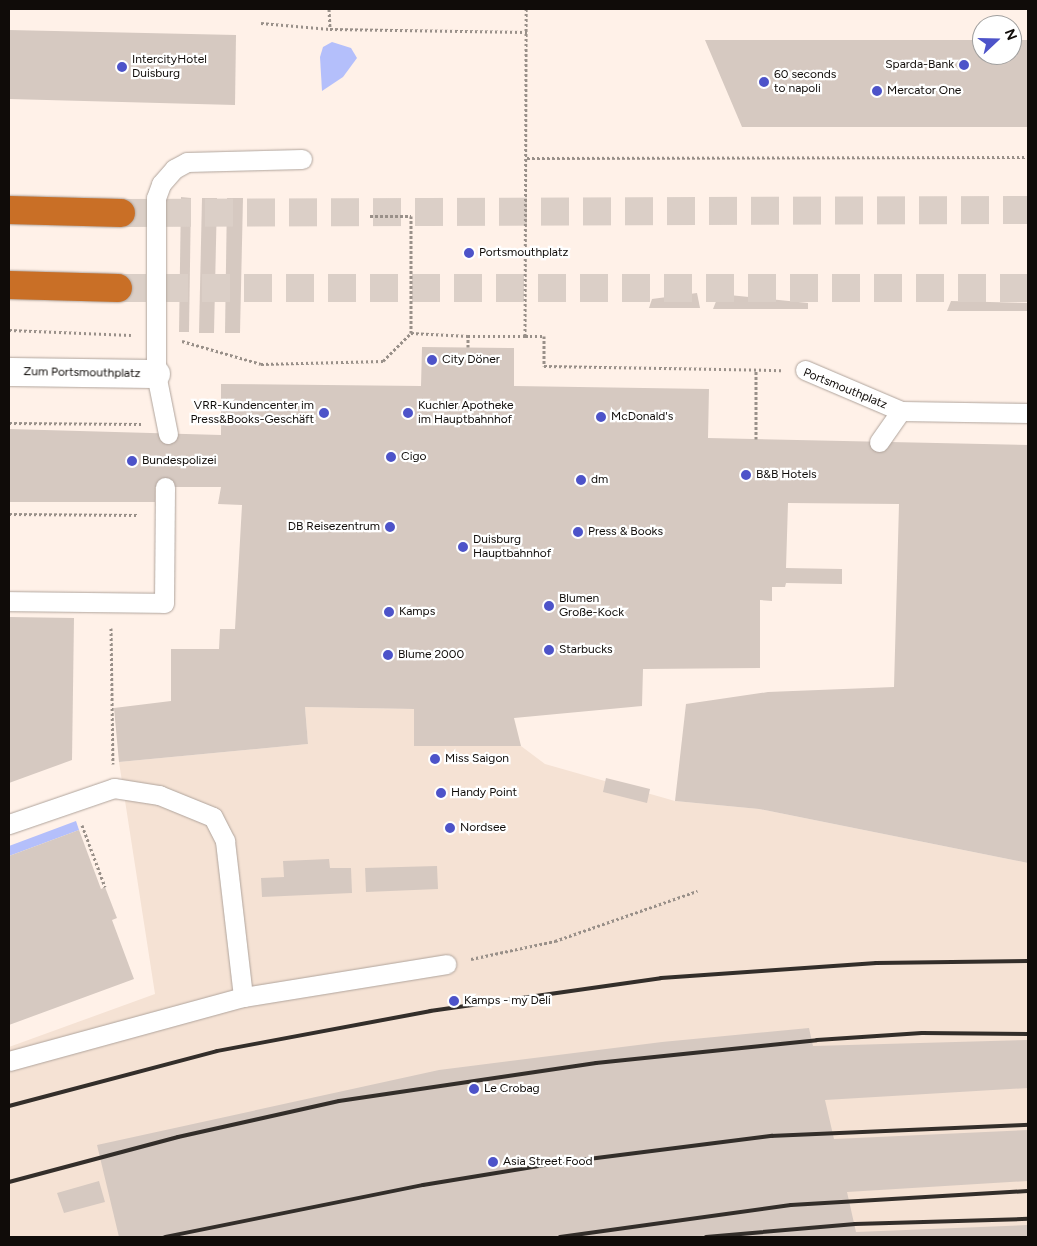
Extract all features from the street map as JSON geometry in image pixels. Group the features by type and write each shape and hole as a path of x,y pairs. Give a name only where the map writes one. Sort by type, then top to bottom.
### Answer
{"highway":[{"path":"9,210 121,213"},
{"path":"9,286 118,288"}],"street":[{"name":"Zum Portsmouthplatz","path":"9,372 156,374"}],"lane":[{"path":"168,429 156,374 156,198 167,176 187,162 202,159 302,159"},
{"name":"Portsmouthplatz","path":"805,370 902,411 1028,413"},
{"path":"879,442 902,411"},
{"path":"9,601 164,603 165,487"},
{"path":"9,824 114,788 160,795 213,817 225,841 243,997"},
{"path":"9,1062 243,997 446,964"}],"path":[{"path":"330,9 330,29"},
{"path":"411,333 525,336 526,9"},
{"path":"261,23 330,29 527,32"},
{"path":"527,158 1028,157"},
{"path":"9,330 91,331 178,340 261,364 383,360 411,333 411,216 370,216"},
{"path":"468,336 468,348"},
{"name":"Portsmouthplatz","path":"525,336 544,336 544,366 805,370"},
{"path":"756,370 756,439"},
{"path":"9,423 168,429"},
{"path":"9,514 57,516 165,515"},
{"path":"111,602 112,746"},
{"path":"82,825 105,887"},
{"path":"446,964 555,941 697,891"}],"shaded area":[{"path":"332,42 351,48 357,58 343,77 322,91 320,57 323,47"},
{"path":"305,707 414,709 415,746 521,746 545,764 675,801 759,809 1028,863 1028,1237 9,1237 9,1047 155,994 119,762 308,744"},
{"path":"76,821 79,830 9,856 9,846"}],"building":[{"name":"IntercityHotel Duisburg","path":"9,30 236,35 235,105 9,99"},
{"name":"Mercator One","path":"705,40 972,40 972,65 1022,65 1022,40 1028,40 1028,127 742,127"},
{"path":"181,197 191,198 189,332 179,332"},
{"path":"202,198 217,198 214,333 199,333"},
{"path":"227,198 243,198 240,333 225,333"},
{"path":"697,293 700,308 649,308 652,299"},
{"path":"719,294 808,303 808,309 713,309"},
{"path":"951,301 1028,303 1028,311 947,311"},
{"path":"422,347 514,348 514,386 709,389 708,438 1028,445 1028,863 759,809 675,801 686,704 768,692 894,687 899,504 788,503 786,568 842,569 842,584 786,583 785,587 772,587 772,601 760,600 760,668 643,669 642,706 514,718 521,746 414,746 414,709 305,707 308,744 119,762 114,708 171,701 171,649 219,649 220,629 235,629 242,505 218,504 221,487 155,487 155,502 9,502 9,429 221,435 221,384 421,386"},
{"path":"9,617 74,618 72,760 9,783"},
{"path":"606,778 650,789 647,803 603,792"},
{"path":"79,830 101,889 105,887 117,918 112,920 134,979 9,1025 9,856"},
{"path":"329,859 330,868 351,868 352,893 262,897 261,878 284,877 283,861"},
{"path":"437,866 438,889 366,892 365,868"},
{"path":"809,1028 813,1046 1028,1040 1028,1088 825,1100 834,1139 1028,1130 1028,1181 847,1192 856,1232 1028,1225 1028,1237 119,1237 97,1145 439,1070 662,1042"},
{"path":"99,1181 105,1202 64,1213 57,1193"}],"tunnel":[{"path":"121,213 1028,210"},
{"path":"118,288 1028,288"}],"railway":[{"path":"9,1106 217,1051 430,1011 661,978 876,963 1028,961"},
{"path":"9,1182 178,1137 339,1101 596,1063 817,1040 922,1033 1028,1034"},
{"path":"165,1237 423,1185 557,1163 772,1136 1028,1125"},
{"path":"560,1237 791,1205 1028,1191"},
{"path":"706,1237 855,1224 1028,1219"}],"place":[{"name":"Sparda-Bank","path":"964,65"},
{"name":"IntercityHotel Duisburg","path":"122,67"},
{"name":"60 seconds to napoli","path":"764,82"},
{"name":"Mercator One","path":"877,91"},
{"name":"Portsmouthplatz","path":"469,253"},
{"name":"City Döner","path":"432,360"},
{"name":"VRR-Kundencenter im Press&Books-Geschäft","path":"324,413"},
{"name":"Kuchler Apotheke im Hauptbahnhof","path":"408,413"},
{"name":"McDonald's","path":"601,417"},
{"name":"Cigo","path":"391,457"},
{"name":"Bundespolizei","path":"132,461"},
{"name":"B&B Hotels","path":"746,475"},
{"name":"dm","path":"581,480"},
{"name":"DB Reisezentrum","path":"390,527"},
{"name":"Press & Books","path":"578,532"},
{"name":"Duisburg Hauptbahnhof","path":"463,547"},
{"name":"Blumen Große-Kock","path":"549,606"},
{"name":"Kamps","path":"389,612"},
{"name":"Starbucks","path":"549,650"},
{"name":"Blume 2000","path":"388,655"},
{"name":"Miss Saigon","path":"435,759"},
{"name":"Handy Point","path":"441,793"},
{"name":"Nordsee","path":"450,828"},
{"name":"Kamps - my Deli","path":"454,1001"},
{"name":"Le Crobag","path":"474,1089"},
{"name":"Asia Street Food","path":"493,1162"}]}
